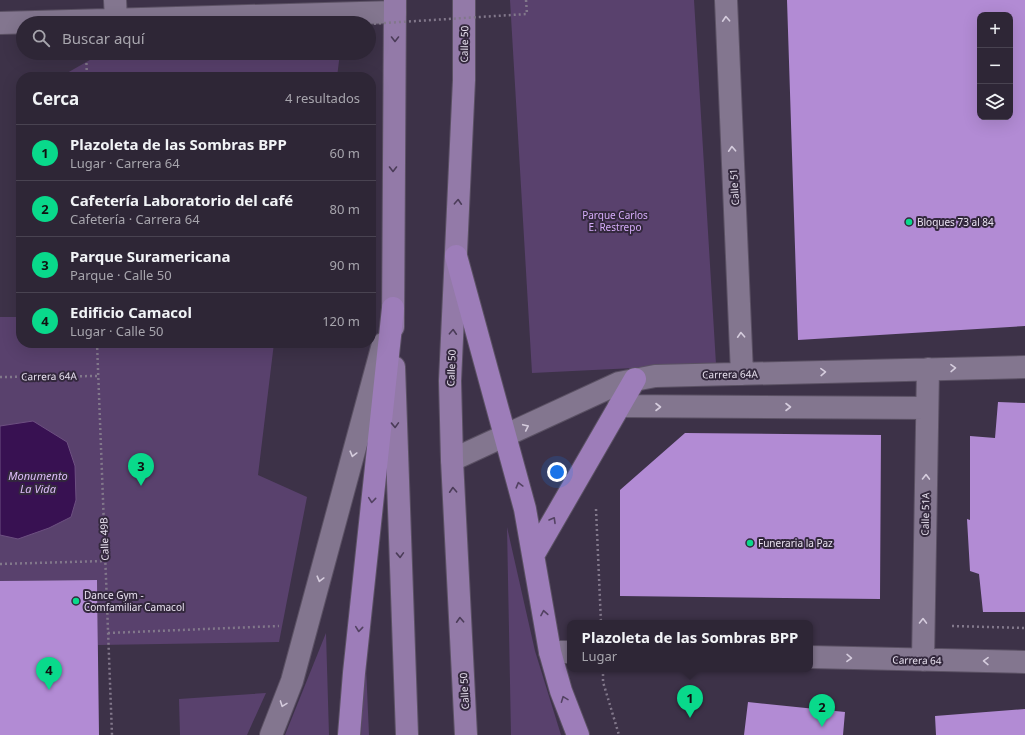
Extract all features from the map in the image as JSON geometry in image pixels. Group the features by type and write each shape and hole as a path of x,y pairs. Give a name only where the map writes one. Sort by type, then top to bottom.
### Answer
{"highway":[{"path":"456,256 506,436 525,509 534,554 560,652 561,691 578,735"},
{"path":"349,735 354,673 393,308"},
{"path":"534,554 635,379"}],"main road":[{"name":"Calle 50","path":"464,0 464,80 450,381 452,460 466,735"},
{"path":"395,6 393,308 396,454 407,735"}],"street":[{"name":"Calle 51","path":"726,0 742,374"},
{"path":"62,16 115,10 395,6"},
{"path":"0,23 16,21"},
{"path":"272,735 292,681 393,308"},
{"name":"Carrera 64A","path":"452,460 619,383 635,379 655,376 1025,367"},
{"name":"Calle 51A","path":"923,660 928,369"},
{"path":"619,406 927,408"},
{"name":"Carrera 64","path":"813,657 1025,662"}],"path":[{"path":"376,24 527,14 526,0"},
{"path":"86,60 87,72"},
{"name":"Calle 49B","path":"97,348 112,735"},
{"name":"Carrera 64A","path":"0,377 98,376"},
{"path":"596,509 601,620"},
{"path":"0,564 105,561"},
{"path":"947,625 1025,628"},
{"path":"108,632 280,626"},
{"path":"603,672 603,682 619,735"}],"green space":[{"name":"Parque Carlos E. Restrepo","path":"510,0 694,0 716,364 532,373"},
{"path":"90,60 339,60 338,72 69,72"},
{"path":"0,317 16,317 16,348 273,348 258,475 307,497 279,642 98,645 97,580 0,581"},
{"path":"507,527 535,651 561,735 511,735"},
{"path":"326,633 329,735 285,735"},
{"path":"365,643 369,735 361,735"},
{"path":"266,693 247,735 180,735 179,699"}],"water":[{"name":"Monumento La Vida","path":"33,421 67,442 75,466 76,500 71,517 49,528 18,539 0,535 0,426"}],"building":[{"name":"Bloques 73 al 84","path":"787,0 1025,0 1025,326 798,340"},
{"path":"998,402 1025,403 1025,612 983,612 979,574 970,571 967,519 970,520 970,436 995,438"},
{"name":"Funeraria la Paz","path":"685,433 881,435 880,599 620,596 620,490"},
{"path":"97,580 99,735 0,735 0,581"},
{"path":"748,702 845,712 843,735 744,735"},
{"path":"1025,709 1025,735 936,735 935,716"}],"place":[{"name":"Bloques 73 al 84","path":"909,222"},
{"name":"Parque Suramericana","path":"141,486"},
{"name":"Funeraria la Paz","path":"750,543"},
{"name":"Dance Gym - Comfamiliar Camacol","path":"76,601"},
{"name":"Edificio Camacol","path":"49,690"},
{"name":"Plazoleta de las Sombras BPP","path":"690,718"},
{"name":"Cafetería Laboratorio del café","path":"822,727"}]}
